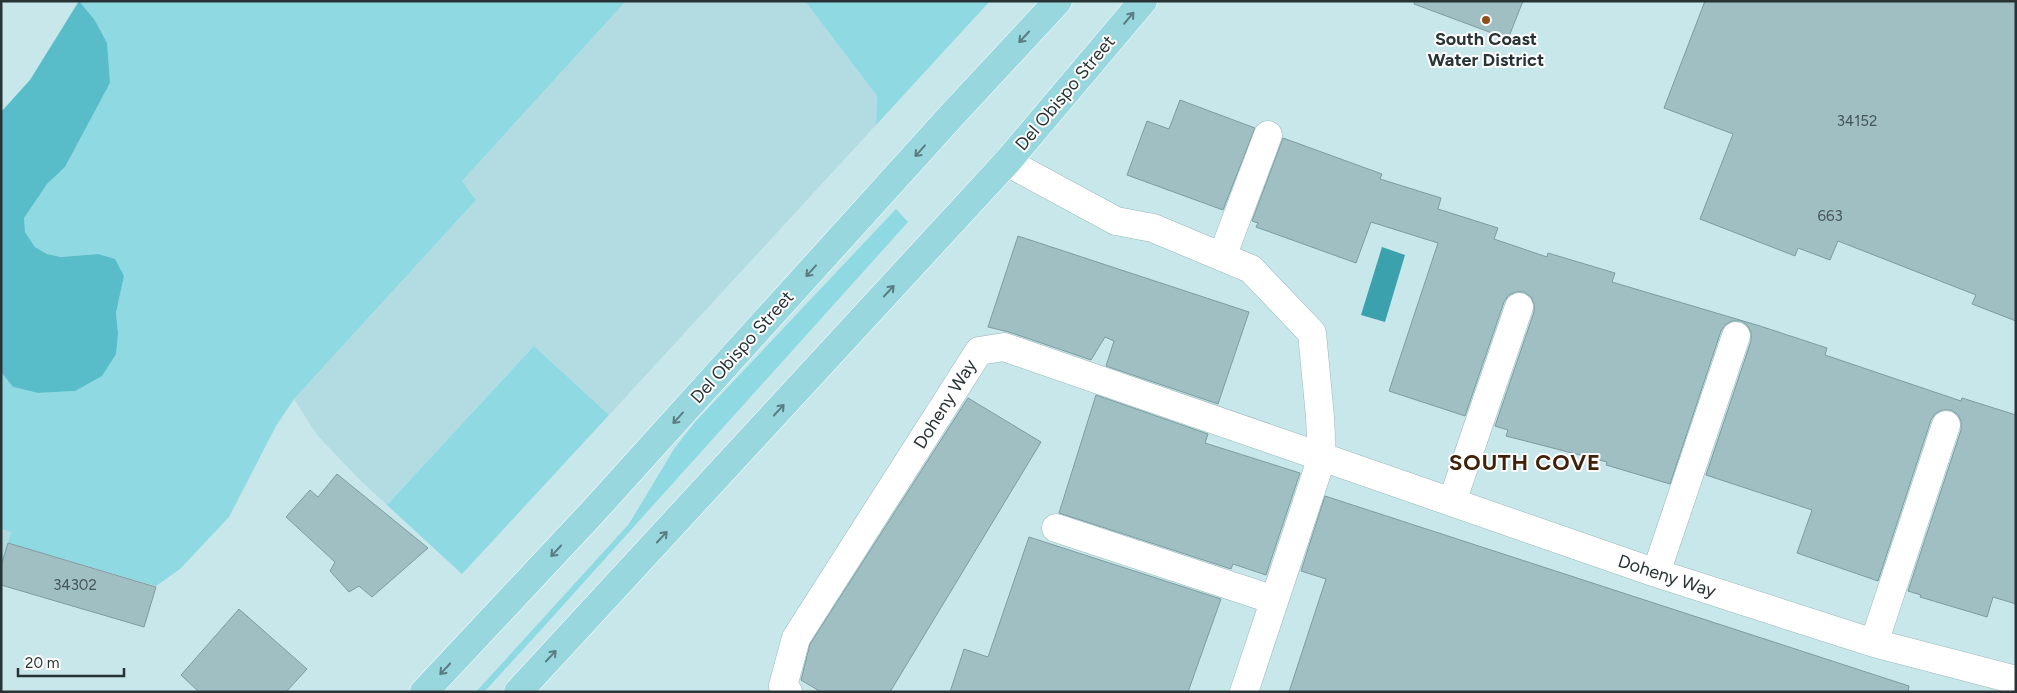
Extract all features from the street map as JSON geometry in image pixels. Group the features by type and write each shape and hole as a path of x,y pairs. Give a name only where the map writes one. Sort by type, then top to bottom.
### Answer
{"main road":[{"name":"Del Obispo Street","path":"424,692 590,516 946,122 1058,1"},
{"name":"Del Obispo Street","path":"518,692 1007,162 1143,1"}],"street":[{"path":"1222,257 1268,135"},
{"path":"1007,162 1116,221 1153,228 1251,269 1312,333 1322,457 1244,692"},
{"path":"1452,502 1518,307"},
{"path":"1656,573 1736,336"},
{"name":"Doheny Way","path":"788,692 783,686 796,638 978,351 1004,347 1656,573 1874,643 2016,680"},
{"path":"1874,643 1946,425"},
{"path":"1056,528 1274,600"}],"shaded area":[{"path":"79,1 626,1 462,181 476,200 294,399 276,426 229,517 180,569 156,586 8,543 11,532 1,529 1,372 13,387 38,393 75,391 118,333 116,313 124,276 98,254 61,257 47,254 35,247 25,232 23,218 47,184 65,167 110,83 94,19"},
{"path":"79,1 94,19 107,43 110,83 65,167 47,184 24,218 25,232 35,247 47,254 61,257 98,254 115,259 124,276 116,313 118,333 116,354 102,376 75,391 38,393 13,387 1,372 1,112 30,80"},
{"path":"626,1 805,1 877,96 876,125 609,415 534,346 387,505 317,435 294,399 476,200 462,181"},
{"path":"805,1 990,1 876,125 877,96"},
{"path":"896,209 908,222 484,692 476,692 629,524 674,449 695,422"},
{"path":"1382,247 1405,255 1385,322 1361,315"},
{"path":"534,346 609,415 462,574 387,505"},
{"path":"1,529 12,532 1,566"}],"building":[{"name":"South Coast Water District","path":"1415,1 1523,1 1508,39 1414,4"},
{"path":"1705,1 2016,1 2016,321 1972,304 1976,295 1838,241 1830,260 1798,248 1795,256 1700,219 1733,134 1664,108"},
{"path":"1180,100 1255,128 1223,210 1127,175 1147,121 1169,129"},
{"path":"1283,138 1382,174 1380,179 1441,198 1438,209 1498,228 1494,239 1547,257 1548,253 1615,273 1612,282 1760,326 1827,348 1825,355 1961,401 1962,398 2016,415 2016,604 1993,597 1987,617 1920,597 1921,595 1908,591 1961,430 1961,421 1958,415 1951,410 1942,410 1935,414 1931,420 1878,581 1797,553 1812,510 1706,475 1751,341 1751,332 1747,325 1741,321 1732,321 1725,325 1721,331 1670,484 1606,465 1607,462 1506,436 1508,430 1495,426 1534,312 1534,304 1531,297 1524,292 1516,292 1509,295 1504,302 1465,416 1389,391 1438,243 1371,222 1356,263 1256,227 1258,223 1252,221"},
{"path":"1018,236 1249,312 1218,404 1106,366 1114,341 1105,337 1091,360 1009,332 988,327"},
{"path":"1096,395 1208,434 1205,443 1300,473 1266,575 1233,564 1231,569 1059,513"},
{"path":"968,398 1041,442 890,692 821,692 801,680 810,644"},
{"path":"337,474 428,548 372,597 359,586 349,592 330,571 335,562 286,517 310,490 318,497"},
{"path":"1325,496 1909,686 1908,692 1289,692 1326,579 1301,571"},
{"path":"1029,537 1221,599 1188,692 950,692 964,649 988,657"},
{"path":"8,543 156,587 144,627 1,585 1,566"},
{"path":"239,609 307,669 286,692 199,692 181,675"}],"place":[{"name":"South Coast Water District","path":"1486,20"}],"district":[{"name":"SOUTH COVE","path":"1525,462"}]}
